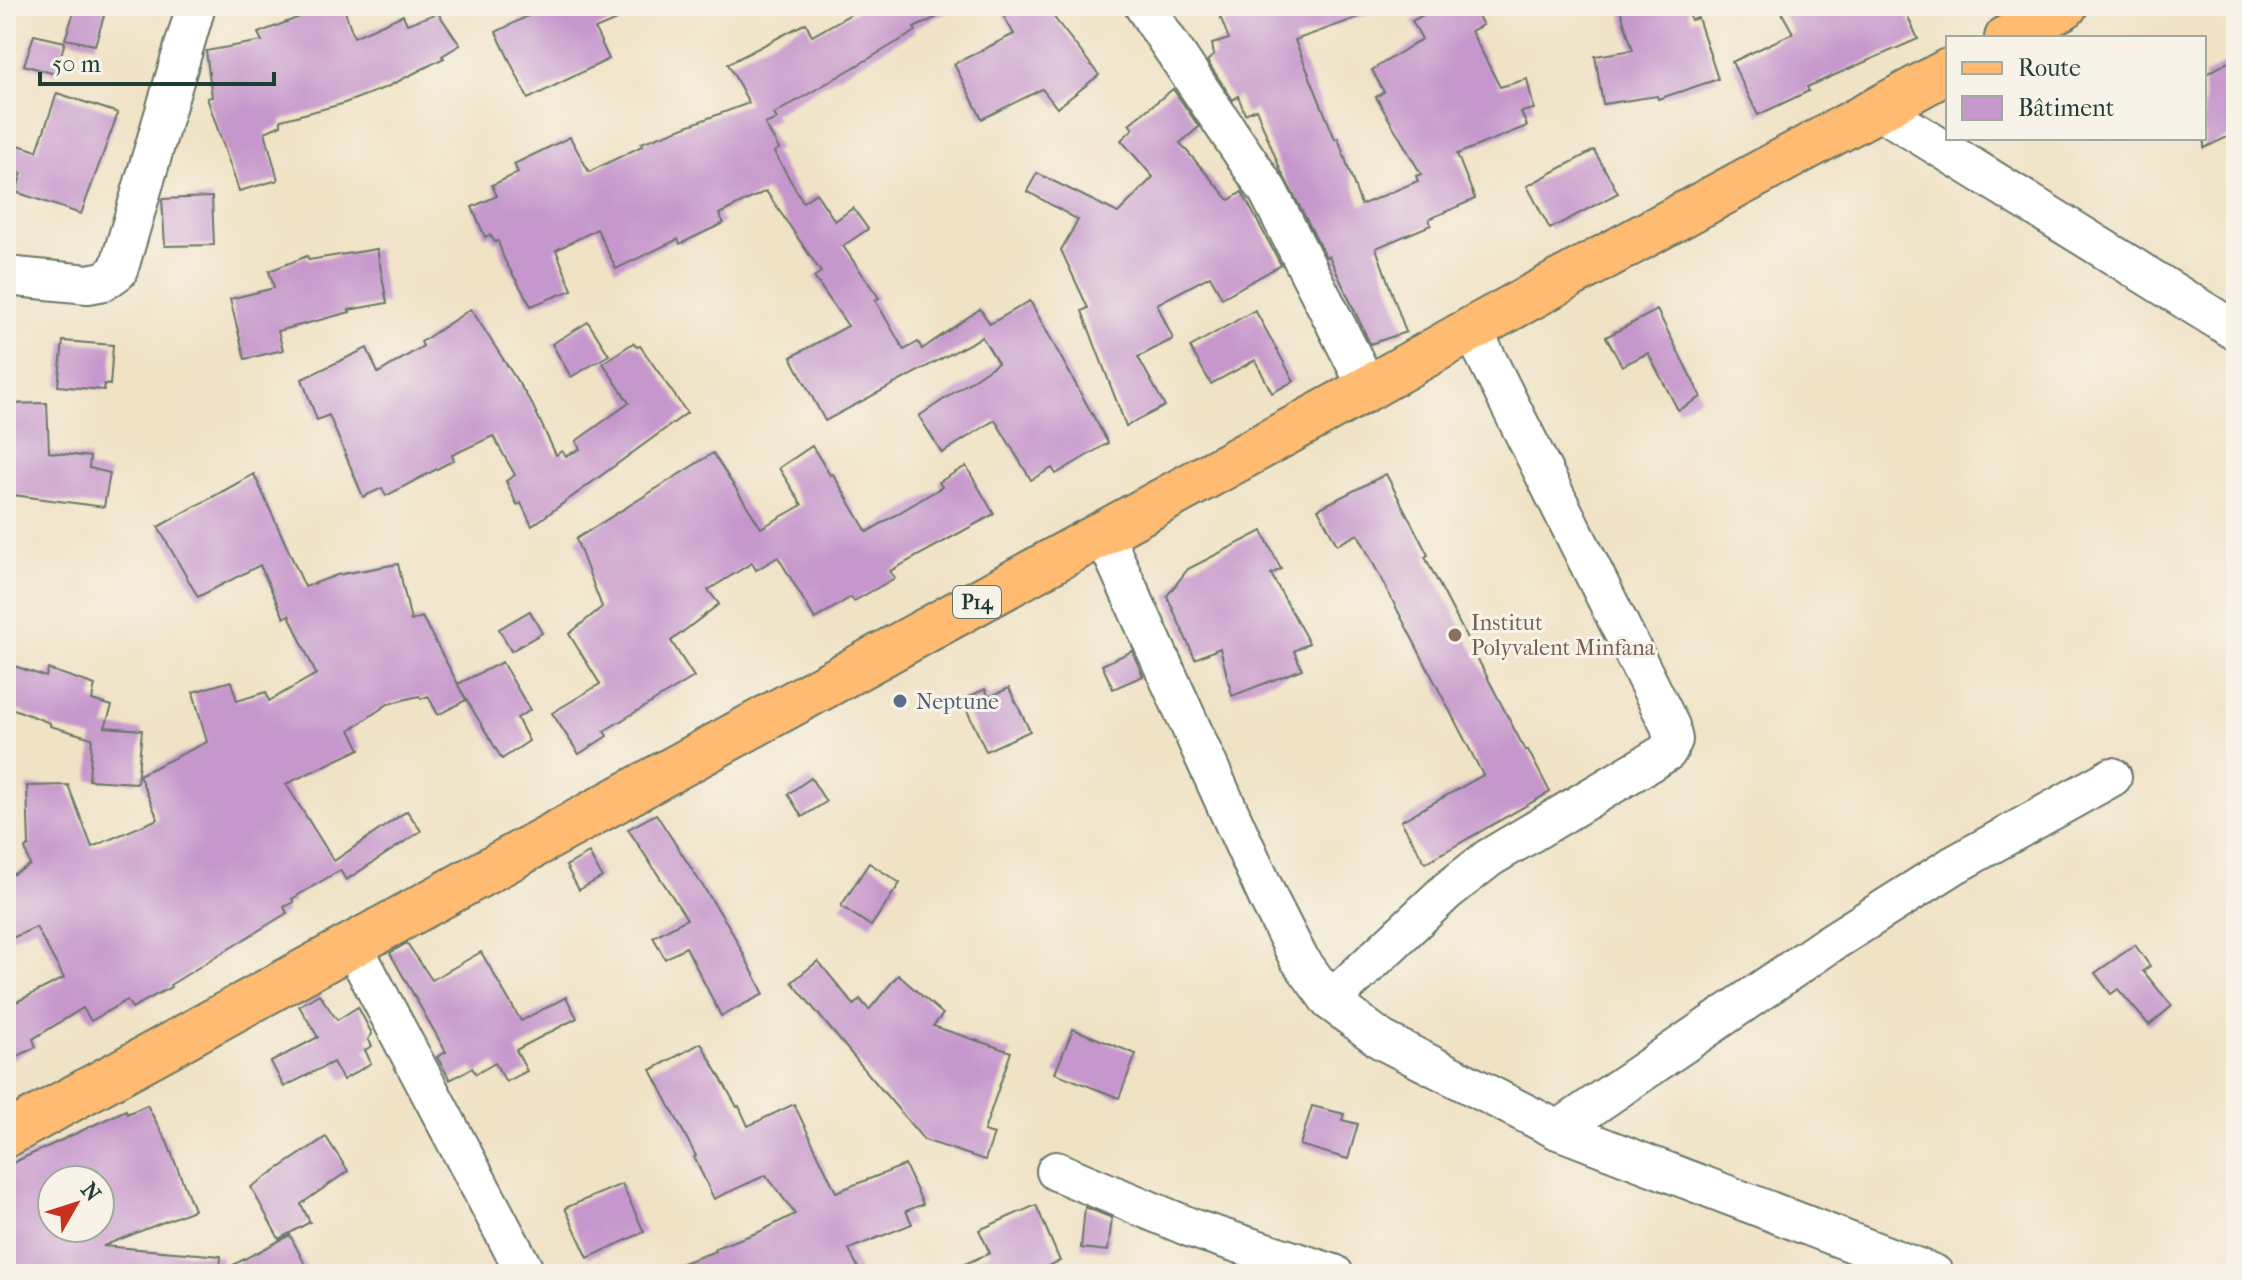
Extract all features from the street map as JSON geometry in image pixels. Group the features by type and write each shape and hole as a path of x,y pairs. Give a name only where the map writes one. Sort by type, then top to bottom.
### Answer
{"main road":[{"path":"2011,36 2065,6"},
{"name":"P14","path":"6,1135 678,764 1946,72"}],"street":[{"path":"6,276 88,284 104,281 118,271 196,6"},
{"path":"1144,6 1268,191 1368,388"},
{"path":"1878,109 2236,331"},
{"path":"1330,1001 1412,922 1479,866 1667,752 1673,740 1670,726 1472,329"},
{"path":"1103,533 1269,900 1298,957 1330,1001 1382,1040 1558,1130 1934,1274"},
{"path":"1558,1130 1829,944 1954,865 2112,777"},
{"path":"353,946 526,1274"},
{"path":"1056,1171 1194,1229 1334,1274"}],"building":[{"path":"76,6 107,6 95,45 65,39"},
{"path":"328,6 343,6 354,37 403,15 407,24 438,13 460,45 442,56 444,58 387,87 342,104 281,120 281,125 265,132 278,180 239,191 207,98 212,97 206,51 262,41 258,33"},
{"path":"548,6 649,6 595,29 609,59 528,99 496,32"},
{"path":"865,6 960,6 914,28 916,31 774,114 777,119 765,124 779,149 774,152 803,202 816,193 835,221 853,208 868,229 843,246 879,298 875,300 904,350 918,342 922,349 980,309 990,324 1030,301 1108,443 1056,474 1052,468 1031,480 995,420 942,453 919,416 998,363 982,337 825,421 791,357 848,326 814,277 821,272 766,191 719,214 724,223 680,244 678,239 616,269 597,229 556,250 572,290 531,306 504,259 498,241 495,242 490,235 485,237 472,207 497,196 492,185 518,173 514,164 570,137 589,172 642,146 641,143 749,103 728,64 806,23 812,36"},
{"path":"998,6 1045,6 1099,75 1057,108 1042,89 982,119 954,64 1014,34"},
{"path":"1216,6 1381,6 1382,9 1295,40 1335,139 1338,138 1361,205 1418,181 1416,176 1421,174 1376,97 1384,92 1372,70 1422,39 1412,21 1440,6 1473,6 1483,25 1471,31 1500,87 1527,79 1534,109 1521,112 1527,126 1457,154 1475,199 1429,219 1431,225 1376,248 1406,332 1370,344 1329,256 1326,257 1281,171 1256,109 1245,114 1238,96 1233,100 1207,61 1214,55 1212,44 1229,39"},
{"path":"1619,6 1686,6 1691,20 1698,18 1718,79 1658,99 1657,96 1603,104 1595,56 1633,50"},
{"path":"1778,6 1903,6 1918,39 1807,87 1809,91 1758,115 1732,62 1793,33"},
{"path":"34,35 65,42 55,74 24,65"},
{"path":"2236,58 2236,133 2204,148 2206,140 2206,74"},
{"path":"1173,89 1199,127 1180,143 1229,200 1242,192 1281,265 1222,298 1210,276 1157,304 1173,339 1138,357 1165,406 1126,426 1082,311 1088,308 1061,250 1078,220 1027,191 1037,173 1118,213 1153,177 1121,140 1133,129 1129,124"},
{"path":"57,93 118,113 81,214 16,192 22,173 6,170 6,141 37,151"},
{"path":"1594,150 1618,193 1550,229 1527,186"},
{"path":"212,197 214,245 165,246 162,199"},
{"path":"377,249 387,303 349,310 278,331 283,350 245,359 230,299 274,288 269,271 307,256 309,260"},
{"path":"471,309 532,404 556,455 562,451 566,456 580,449 576,441 629,403 603,363 633,343 640,346 687,413 532,526 521,503 517,505 506,481 515,475 493,436 452,455 454,460 386,496 382,488 363,497 329,415 317,420 302,379 367,348 378,373 423,346 421,342"},
{"path":"1255,310 1294,381 1272,393 1255,360 1211,384 1190,347"},
{"path":"1657,310 1701,397 1678,410 1648,353 1622,366 1606,337"},
{"path":"588,322 609,355 571,377 552,344"},
{"path":"63,341 113,345 110,385 104,384 104,390 58,386"},
{"path":"47,403 49,452 90,457 89,468 110,473 104,507 6,494 6,404"},
{"path":"812,446 830,475 833,474 867,532 942,487 939,482 966,466 994,514 890,571 895,578 854,601 851,597 815,619 778,557 756,570 752,563 708,590 719,604 671,641 694,677 604,731 607,736 579,754 552,713 600,684 569,634 602,607 576,539 713,453 761,528 802,505 779,468"},
{"path":"254,474 305,587 337,575 398,564 411,621 422,617 458,684 502,662 530,710 517,718 529,741 502,759 458,685 466,700 438,715 428,696 388,704 350,730 360,749 286,784 334,861 407,811 421,831 346,880 340,870 292,899 294,902 284,907 287,913 171,987 132,1008 127,1000 91,1021 83,1008 33,1039 36,1047 6,1062 6,1007 64,978 36,927 6,941 6,878 30,865 25,848 29,846 27,786 68,785 92,847 158,819 139,775 207,742 193,692 231,681 237,701 266,692 269,701 316,674 289,615 284,618 260,565 198,597 158,527"},
{"path":"1386,474 1428,555 1425,557 1550,792 1425,863 1401,821 1483,775 1358,534 1337,545 1318,509"},
{"path":"1262,531 1281,569 1271,574 1309,643 1294,651 1302,669 1232,696 1220,648 1195,659 1167,596 1188,569"},
{"path":"530,611 542,633 511,651 499,629"},
{"path":"1132,651 1143,676 1113,689 1102,665"},
{"path":"6,663 46,677 48,669 95,685 92,700 112,706 105,727 142,730 137,783 89,780 92,738 50,726 50,723 6,706"},
{"path":"1009,688 1030,731 986,751 962,700 985,689 989,697"},
{"path":"811,778 826,802 802,817 788,794"},
{"path":"656,814 730,928 764,994 721,1016 686,947 665,959 653,937 687,919 628,829"},
{"path":"589,853 602,877 579,890 566,866"},
{"path":"869,863 900,883 871,926 841,906"},
{"path":"407,943 432,980 481,952 521,1021 566,997 577,1018 516,1050 527,1071 506,1082 495,1063 476,1074 472,1068 450,1080 437,1057 446,1052 390,953"},
{"path":"2135,945 2150,966 2143,971 2172,1006 2149,1025 2118,989 2111,994 2095,973"},
{"path":"818,961 854,1005 860,999 869,1010 898,975 943,1014 933,1026 1011,1052 984,1131 994,1134 985,1160 924,1140 828,1026 792,982"},
{"path":"319,994 337,1020 358,1007 372,1034 368,1039 372,1046 365,1050 371,1063 343,1080 333,1062 284,1087 271,1062 318,1037 299,1006"},
{"path":"1073,1029 1136,1054 1119,1098 1055,1073"},
{"path":"701,1043 748,1126 794,1104 836,1192 905,1165 923,1204 906,1211 912,1224 849,1249 861,1274 661,1274 661,1271 716,1251 715,1248 759,1232 795,1214 766,1175 714,1199 696,1156 651,1070"},
{"path":"147,1105 167,1142 194,1210 116,1241 116,1164 36,1164 36,1244 108,1244 103,1246 221,1256 220,1272 290,1235 310,1274 6,1274 6,1166 126,1110 127,1114"},
{"path":"1312,1106 1344,1114 1342,1120 1358,1124 1348,1159 1300,1145"},
{"path":"326,1137 348,1171 301,1204 310,1222 279,1239 251,1187"},
{"path":"622,1184 644,1232 588,1258 565,1208"},
{"path":"1036,1205 1060,1261 1029,1274 942,1274 990,1253 979,1230"},
{"path":"1085,1207 1112,1218 1108,1251 1081,1248"}],"place":[{"name":"Institut Polyvalent Minfana","path":"1455,635"},
{"name":"Neptune","path":"900,701"}]}
